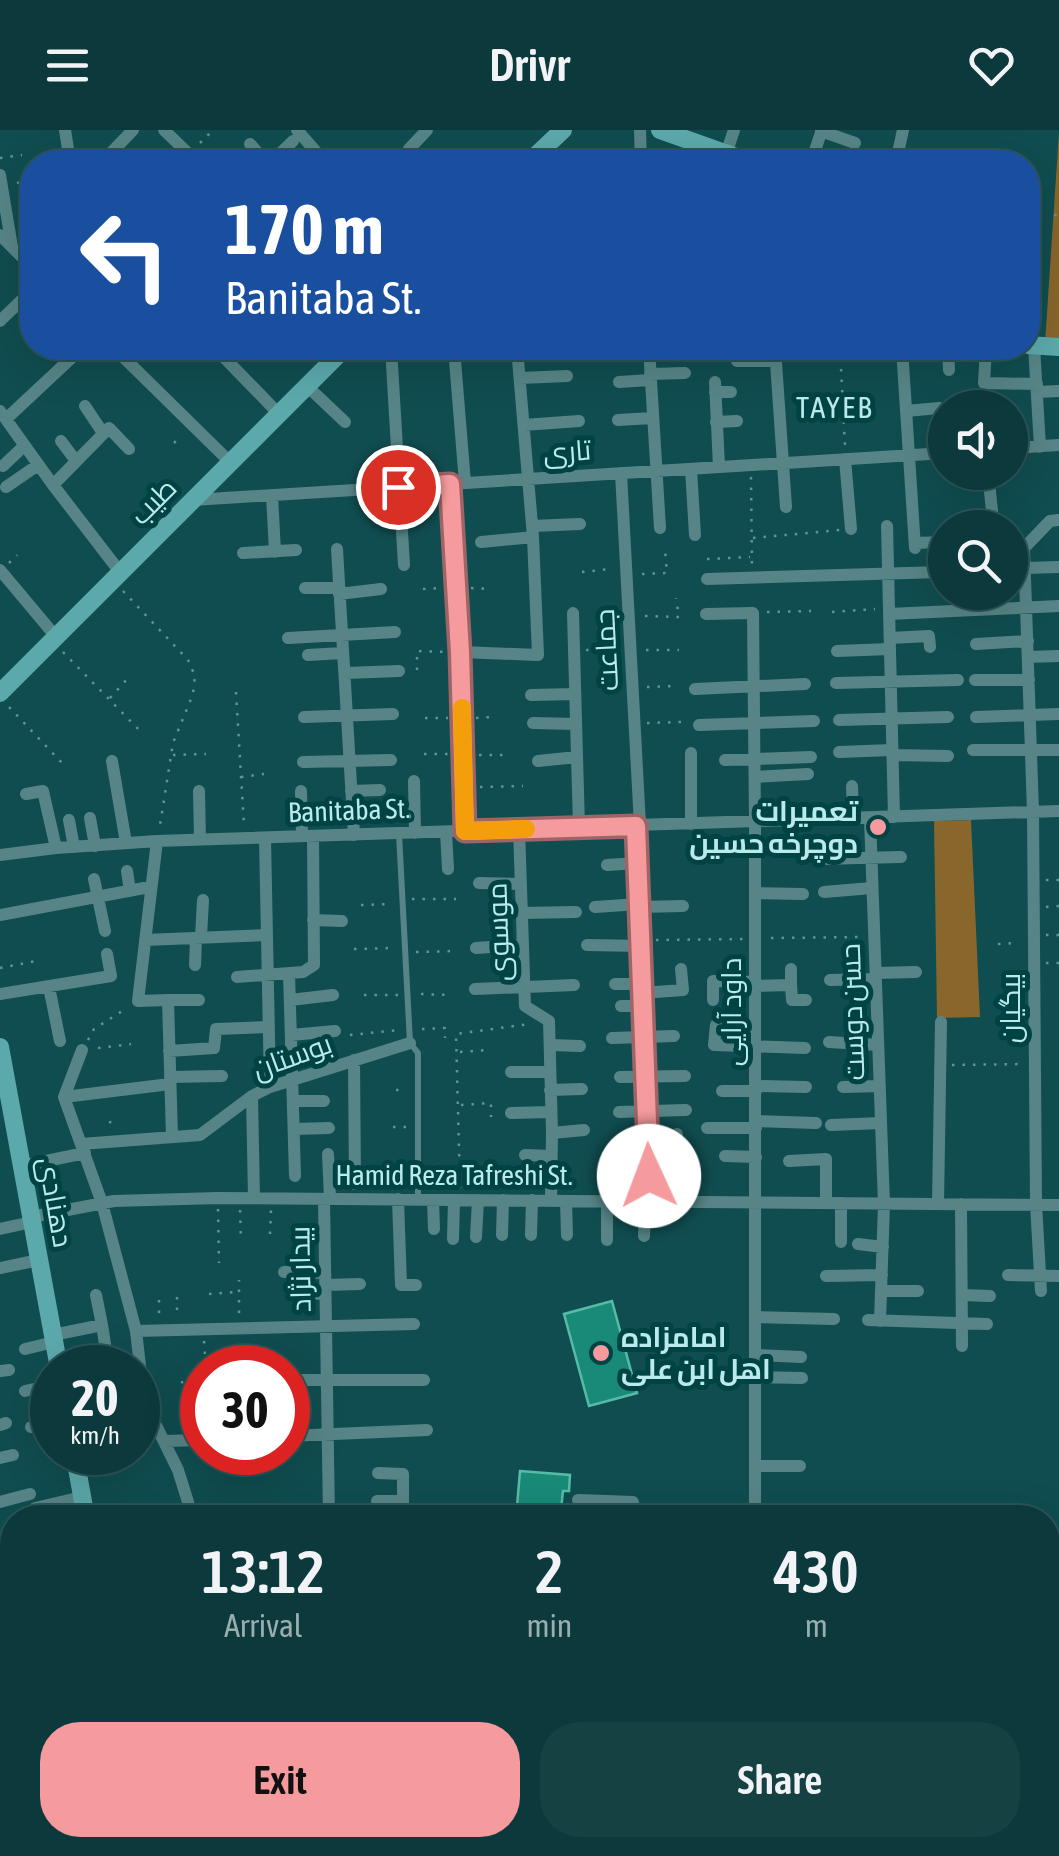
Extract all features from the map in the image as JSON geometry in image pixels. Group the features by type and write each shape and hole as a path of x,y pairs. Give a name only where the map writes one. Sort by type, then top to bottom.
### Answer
{"main road":[{"path":"542,150 563,130"},
{"path":"660,130 706,150"},
{"name":"طیب","path":"0,695 334,360"},
{"name":"دهنادی","path":"0,1046 54,1345"},
{"path":"78,1475 83,1505"}],"street":[{"path":"114,150 133,130"},
{"path":"164,130 185,150"},
{"path":"409,149 427,130"},
{"path":"821,130 856,143"},
{"path":"250,144 256,150"},
{"path":"0,175 12,246"},
{"path":"0,235 20,254"},
{"path":"0,321 20,302"},
{"path":"68,360 3,415 117,576"},
{"path":"126,360 230,462"},
{"path":"227,360 279,414"},
{"path":"390,360 388,419 404,565"},
{"path":"454,360 465,831"},
{"path":"460,652 538,655 518,360"},
{"path":"649,360 660,528"},
{"path":"776,360 786,506"},
{"path":"903,360 915,546 928,544"},
{"path":"949,360 950,370"},
{"path":"985,360 984,383 1059,391"},
{"path":"1033,360 1040,446"},
{"path":"619,382 685,373"},
{"path":"520,378 568,376"},
{"path":"307,386 345,422"},
{"path":"719,467 715,387 732,392"},
{"path":"85,406 129,450"},
{"path":"906,411 928,409"},
{"path":"618,420 652,418"},
{"path":"524,425 578,421"},
{"path":"716,422 737,422"},
{"path":"53,486 106,431"},
{"path":"62,441 76,462"},
{"path":"1028,447 1059,445"},
{"path":"3,466 24,446"},
{"name":"تاری","path":"192,500 928,453"},
{"path":"845,459 851,529"},
{"path":"6,487 38,464"},
{"path":"691,469 695,535"},
{"name":"جماعت","path":"621,473 633,687 647,1110 648,1201 644,1236"},
{"path":"272,495 275,552"},
{"path":"1028,539 1050,521 1059,520"},
{"path":"482,542 580,524"},
{"path":"887,526 894,817"},
{"path":"337,549 354,835"},
{"path":"243,554 296,550"},
{"path":"1028,568 1059,566"},
{"path":"0,570 55,640"},
{"path":"707,578 928,572"},
{"path":"306,588 380,589"},
{"path":"1028,608 1059,606"},
{"path":"889,611 935,610"},
{"name":"بیگیان","path":"1026,610 1034,812 1036,1204 1041,1291"},
{"path":"573,612 579,828"},
{"path":"706,614 753,613"},
{"name":"داود آرایی","path":"753,613 756,1505"},
{"path":"288,638 395,632"},
{"path":"976,644 1028,641"},
{"path":"836,651 929,642"},
{"path":"308,655 342,653"},
{"path":"1028,657 1059,656"},
{"path":"346,673 399,672"},
{"path":"836,683 958,680"},
{"path":"975,680 1029,680"},
{"path":"695,690 805,684"},
{"path":"531,695 575,694"},
{"path":"304,717 393,714"},
{"path":"976,717 1059,714"},
{"path":"839,720 948,717"},
{"path":"699,725 814,721"},
{"path":"534,723 576,724"},
{"path":"973,750 1059,750"},
{"path":"839,752 948,756"},
{"path":"691,753 691,824"},
{"path":"538,760 577,757"},
{"path":"725,760 810,757"},
{"path":"302,762 391,760"},
{"path":"112,761 126,843"},
{"path":"755,777 808,774"},
{"path":"414,780 415,833"},
{"path":"852,786 853,818"},
{"path":"351,791 380,790"},
{"path":"26,794 43,791 56,848"},
{"path":"199,791 200,840"},
{"path":"237,977 309,970 314,965 308,836 301,792"},
{"name":"Banitaba St.","path":"0,855 126,843 245,838 1059,811"},
{"path":"90,818 95,846"},
{"name":"حسن دوست","path":"870,818 884,1204 881,1291 874,1320 962,1324"},
{"path":"69,820 74,847"},
{"name":"موسوی","path":"520,829 526,1006 549,1020"},
{"path":"446,832 448,869"},
{"path":"265,838 270,1087"},
{"path":"157,842 138,1001 198,1000"},
{"path":"819,860 901,858"},
{"path":"607,865 638,864"},
{"path":"0,914 67,895 98,897 137,890 127,871"},
{"path":"94,879 105,931"},
{"path":"479,883 522,884"},
{"path":"824,892 872,888"},
{"path":"756,894 803,894"},
{"path":"195,965 202,900"},
{"path":"595,907 683,906"},
{"path":"522,913 576,912"},
{"path":"312,920 342,920"},
{"path":"145,940 266,935"},
{"path":"587,945 641,943"},
{"path":"476,948 523,945"},
{"path":"0,994 110,976 107,954"},
{"path":"622,1006 642,994 683,990 681,969"},
{"path":"290,972 295,1176"},
{"path":"830,980 916,972"},
{"path":"713,1000 713,981 756,984 794,976 792,1000 806,1000"},
{"path":"475,989 574,984"},
{"path":"615,984 642,994"},
{"path":"49,988 60,1041"},
{"path":"290,1000 333,996"},
{"path":"168,1000 172,1137"},
{"path":"549,1020 551,1200"},
{"path":"938,1204 940,1022"},
{"path":"716,1024 714,1045 805,1048"},
{"path":"169,1051 214,1048 216,1029 268,1027"},
{"path":"291,1035 335,1032"},
{"name":"بوستان","path":"22,1166 83,1149 200,1135 270,1087 354,1060 410,1036"},
{"path":"612,1038 674,1036"},
{"path":"830,1042 878,1044"},
{"path":"550,1046 580,1046"},
{"path":"82,1050 64,1096 102,1203 137,1345"},
{"path":"354,1060 355,1184"},
{"path":"511,1072 550,1072"},
{"path":"64,1096 222,1076"},
{"path":"620,1076 685,1076"},
{"path":"842,1087 880,1086"},
{"path":"722,1091 806,1087"},
{"path":"550,1090 582,1089"},
{"path":"247,1198 252,1096"},
{"path":"293,1101 324,1101"},
{"path":"619,1112 686,1110"},
{"path":"511,1113 551,1112"},
{"path":"707,1128 881,1123"},
{"path":"294,1130 330,1128"},
{"path":"552,1133 584,1130"},
{"path":"676,1134 678,1202"},
{"path":"613,1151 648,1151"},
{"name":"بیدار نژاد","path":"328,1154 325,1284 330,1505"},
{"path":"525,1155 552,1156"},
{"path":"725,1156 756,1157"},
{"path":"788,1161 826,1159 841,1242"},
{"name":"Hamid Reza Tafreshi St.","path":"0,1229 102,1203 218,1198 1059,1204"},
{"path":"398,1199 400,1286 416,1285"},
{"path":"434,1200 434,1229"},
{"path":"452,1239 457,1200"},
{"path":"476,1237 478,1200"},
{"path":"502,1234 503,1200"},
{"path":"532,1200 532,1235"},
{"path":"566,1201 567,1235"},
{"path":"607,1201 607,1240"},
{"path":"961,1204 962,1346"},
{"path":"858,1244 883,1247"},
{"path":"0,1268 39,1260"},
{"path":"284,1272 325,1284"},
{"path":"826,1276 882,1275"},
{"path":"1008,1275 1059,1276"},
{"path":"292,1293 325,1284 360,1284"},
{"path":"881,1291 918,1291"},
{"path":"962,1294 990,1296"},
{"path":"96,1295 106,1344"},
{"path":"756,1317 834,1318"},
{"path":"136,1331 414,1324"},
{"path":"962,1324 987,1324"},
{"path":"25,1349 102,1325"},
{"path":"756,1356 801,1356"},
{"path":"756,1378 802,1378"},
{"path":"310,1380 424,1380"},
{"path":"26,1391 30,1390"},
{"path":"310,1435 427,1430"},
{"path":"160,1436 178,1470 189,1505"},
{"path":"165,1445 180,1441"},
{"path":"756,1466 800,1466"},
{"path":"378,1474 403,1474 403,1505"},
{"path":"0,1502 82,1498"},
{"path":"578,1500 632,1502"},
{"path":"378,1501 403,1501"},
{"path":"604,1501 604,1505"}],"lane":[{"path":"399,833 410,1036 418,1053 418,1200"}],"path":[{"path":"841,360 845,459"},
{"path":"750,465 752,578"},
{"path":"752,538 851,529"},
{"path":"582,572 667,573 665,550"},
{"path":"707,560 752,558"},
{"path":"117,576 193,667 196,684 173,743 157,842"},
{"path":"423,589 490,589"},
{"path":"630,615 679,617 676,598"},
{"path":"753,613 811,611"},
{"path":"832,612 889,611"},
{"path":"55,640 142,733"},
{"path":"574,650 679,650"},
{"path":"417,670 417,651 460,652"},
{"path":"109,699 128,678"},
{"path":"633,687 675,686"},
{"path":"236,692 245,838"},
{"path":"0,695 64,764"},
{"path":"425,718 492,717"},
{"path":"634,724 681,722"},
{"path":"171,756 206,754"},
{"path":"424,754 508,754"},
{"path":"241,777 264,774"},
{"path":"464,787 523,786"},
{"path":"362,905 456,898"},
{"path":"641,943 874,937"},
{"path":"998,944 1034,942"},
{"path":"354,949 454,951"},
{"path":"0,968 41,960"},
{"path":"364,995 448,994"},
{"path":"82,1050 94,1029 138,1001"},
{"path":"457,1200 460,1105 456,1034 549,1020"},
{"path":"350,1035 410,1036 445,1028 446,1038"},
{"path":"82,1050 131,1044"},
{"path":"457,1052 488,1050"},
{"path":"940,1066 1035,1064"},
{"path":"460,1105 491,1102 492,1118"},
{"path":"392,1126 418,1127"},
{"path":"218,1198 219,1263"},
{"path":"241,1240 247,1198"},
{"path":"270,1234 271,1198"},
{"path":"239,1280 239,1328"},
{"path":"209,1294 239,1292"},
{"path":"177,1297 178,1330"},
{"path":"159,1300 159,1330"}],"shaded area":[{"path":"1059,132 1059,342 1045,343"},
{"path":"971,820 980,1017 937,1018 934,821"}],"building":[{"name":"امامزاده اهل ابن علی","path":"612,1301 637,1393 589,1406 564,1314"},
{"path":"520,1471 570,1475 569,1491 563,1491 561,1505 517,1505"}],"slow traffic":[{"path":"462,708 465,831 526,829"}],"place":[{"name":"تعمیرات دوچرخه حسین","path":"878,827"},
{"name":"امامزاده اهل ابن علی","path":"601,1353"}],"district":[{"name":"TAYEB","path":"835,407"}],"route":[{"path":"398,487 450,484 465,831 636,826 649,1176"}]}
